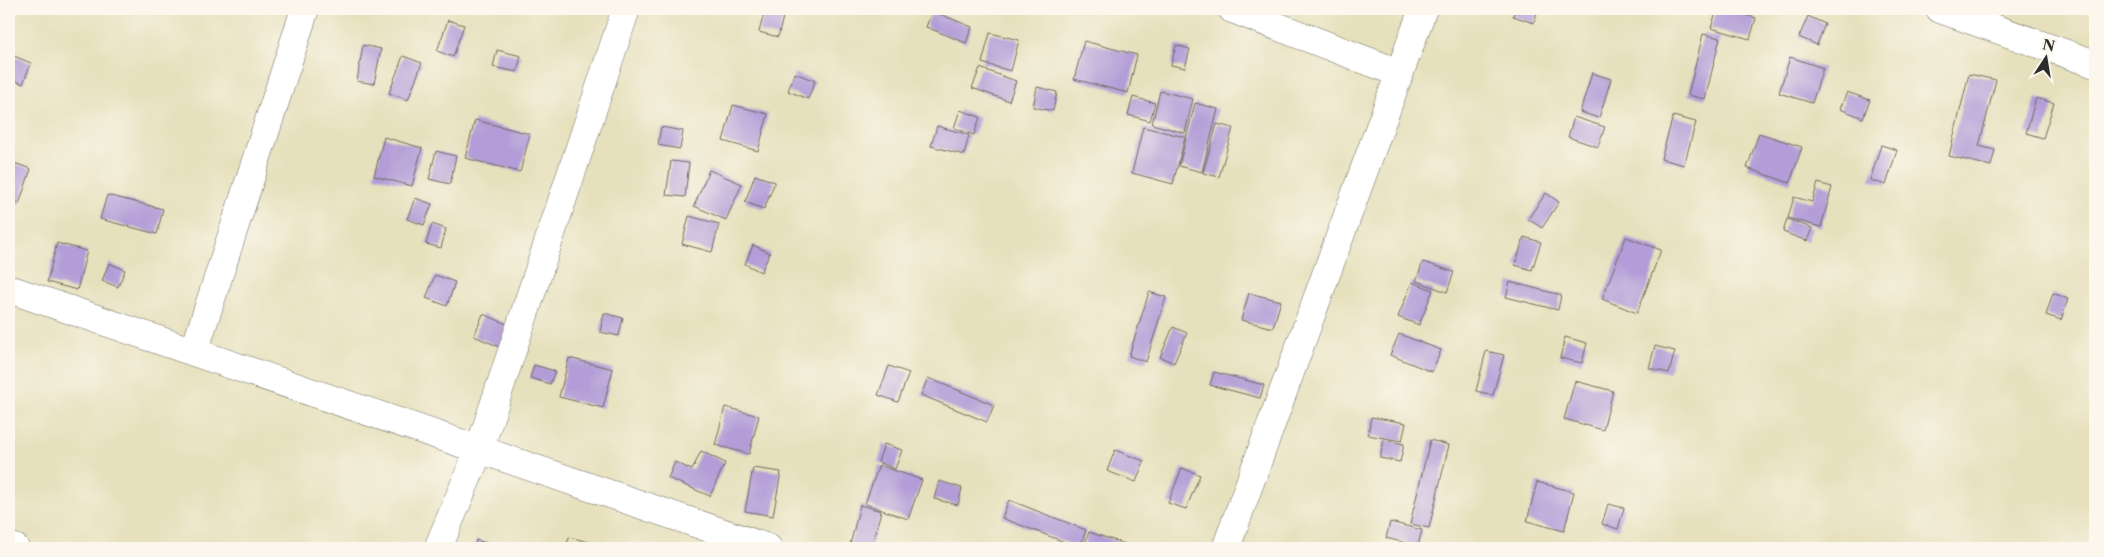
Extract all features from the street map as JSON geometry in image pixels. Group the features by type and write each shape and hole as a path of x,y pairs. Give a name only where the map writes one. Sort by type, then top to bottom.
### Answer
{"street":[{"path":"194,352 305,9"},
{"path":"438,548 479,450 626,9"},
{"path":"1232,9 1399,73"},
{"path":"1226,548 1423,9"},
{"path":"1940,9 2095,64"},
{"path":"9,289 768,548"},
{"path":"9,546 15,548"}],"building":[{"path":"765,9 785,9 778,37 759,32"},
{"path":"1515,9 1538,9 1534,23 1513,16"},
{"path":"1717,9 1735,9 1734,12 1756,18 1750,39 1711,28"},
{"path":"932,11 972,27 966,43 926,27"},
{"path":"1808,16 1825,24 1817,45 1799,37"},
{"path":"448,20 464,25 453,57 437,51"},
{"path":"990,33 1019,40 1011,71 982,63"},
{"path":"1703,34 1720,38 1705,99 1688,95"},
{"path":"1084,41 1137,55 1128,93 1074,79"},
{"path":"363,45 381,49 374,84 357,81"},
{"path":"1176,45 1190,49 1185,68 1171,65"},
{"path":"497,50 521,56 517,72 493,67"},
{"path":"9,54 31,63 23,84 9,78"},
{"path":"403,56 422,63 408,100 389,93"},
{"path":"1790,57 1823,68 1812,103 1779,93"},
{"path":"980,68 1016,81 1009,101 972,88"},
{"path":"795,73 815,81 808,99 788,91"},
{"path":"1592,73 1611,79 1599,118 1580,112"},
{"path":"1969,74 1996,80 1979,146 1995,150 1991,166 1949,156"},
{"path":"1037,87 1057,92 1053,111 1033,107"},
{"path":"1160,91 1193,99 1185,133 1152,124"},
{"path":"1847,92 1870,100 1863,118 1840,109"},
{"path":"1133,97 1155,103 1150,121 1128,115"},
{"path":"2036,98 2054,103 2043,138 2026,133"},
{"path":"1195,103 1218,109 1202,172 1179,166"},
{"path":"733,105 768,114 758,151 723,141"},
{"path":"960,110 980,117 974,135 954,128"},
{"path":"1673,116 1696,122 1684,165 1661,159"},
{"path":"1574,117 1605,127 1598,147 1568,137"},
{"path":"475,120 530,134 520,172 465,158"},
{"path":"1217,124 1233,128 1219,177 1203,173"},
{"path":"937,126 969,135 964,155 931,146"},
{"path":"661,127 683,131 680,149 658,145"},
{"path":"1143,127 1185,137 1173,184 1132,173"},
{"path":"1759,133 1802,147 1790,183 1747,168"},
{"path":"384,137 422,148 412,186 374,176"},
{"path":"1881,145 1897,150 1886,185 1870,180"},
{"path":"436,151 456,156 450,184 429,179"},
{"path":"9,161 31,169 19,204 9,201"},
{"path":"671,161 689,163 685,197 666,195"},
{"path":"709,170 742,184 726,220 694,206"},
{"path":"755,175 775,182 764,209 745,202"},
{"path":"1818,183 1832,187 1821,227 1788,218 1794,197 1812,202"},
{"path":"1546,193 1559,202 1542,228 1528,219"},
{"path":"107,195 163,209 157,234 100,219"},
{"path":"415,198 432,204 424,225 407,219"},
{"path":"689,216 719,224 712,252 682,244"},
{"path":"1787,219 1812,228 1807,241 1783,232"},
{"path":"432,224 446,229 441,248 426,244"},
{"path":"1524,237 1541,242 1532,270 1515,265"},
{"path":"1626,237 1661,250 1637,313 1602,299"},
{"path":"57,243 87,251 77,290 47,282"},
{"path":"753,245 770,253 761,272 745,264"},
{"path":"1423,262 1454,272 1447,292 1416,281"},
{"path":"109,263 125,270 118,287 102,281"},
{"path":"435,275 455,282 447,306 426,298"},
{"path":"1412,282 1433,290 1419,325 1398,317"},
{"path":"1510,282 1561,295 1558,310 1506,297"},
{"path":"1149,292 1166,297 1146,362 1129,356"},
{"path":"1249,293 1281,301 1273,328 1241,320"},
{"path":"2053,293 2068,299 2061,320 2046,315"},
{"path":"604,313 623,318 619,336 600,332"},
{"path":"483,314 512,326 502,348 474,336"},
{"path":"1173,327 1187,333 1174,363 1160,357"},
{"path":"1399,334 1441,350 1432,372 1390,355"},
{"path":"1565,337 1587,343 1582,363 1560,358"},
{"path":"1655,346 1675,351 1669,373 1649,368"},
{"path":"1486,351 1504,355 1493,395 1476,391"},
{"path":"569,358 613,369 603,408 559,397"},
{"path":"534,365 555,371 550,384 530,378"},
{"path":"889,366 909,373 898,402 878,395"},
{"path":"1214,372 1264,385 1260,398 1210,385"},
{"path":"928,378 994,405 987,422 921,395"},
{"path":"1575,381 1613,391 1603,430 1564,419"},
{"path":"725,407 759,416 749,454 715,445"},
{"path":"1371,417 1406,423 1402,441 1368,435"},
{"path":"1384,440 1404,444 1400,462 1380,458"},
{"path":"1430,440 1449,445 1429,528 1410,524"},
{"path":"884,444 902,450 895,469 878,462"},
{"path":"1115,450 1144,461 1136,482 1107,471"},
{"path":"701,451 725,463 710,496 668,478 675,462 692,470"},
{"path":"879,465 922,480 908,519 865,504"},
{"path":"753,468 781,472 773,516 745,511"},
{"path":"1182,468 1200,475 1186,509 1168,503"},
{"path":"939,481 962,488 958,505 934,499"},
{"path":"1537,482 1574,492 1564,531 1527,521"},
{"path":"1009,500 1086,530 1080,548 1002,518"},
{"path":"1608,504 1624,508 1618,529 1602,524"},
{"path":"860,505 881,511 871,548 850,545"},
{"path":"1390,522 1422,530 1418,546 1386,538"},
{"path":"1089,532 1128,545 1127,548 1083,548"},
{"path":"569,537 601,545 601,548 566,548"},
{"path":"476,540 504,548 474,548"}]}
